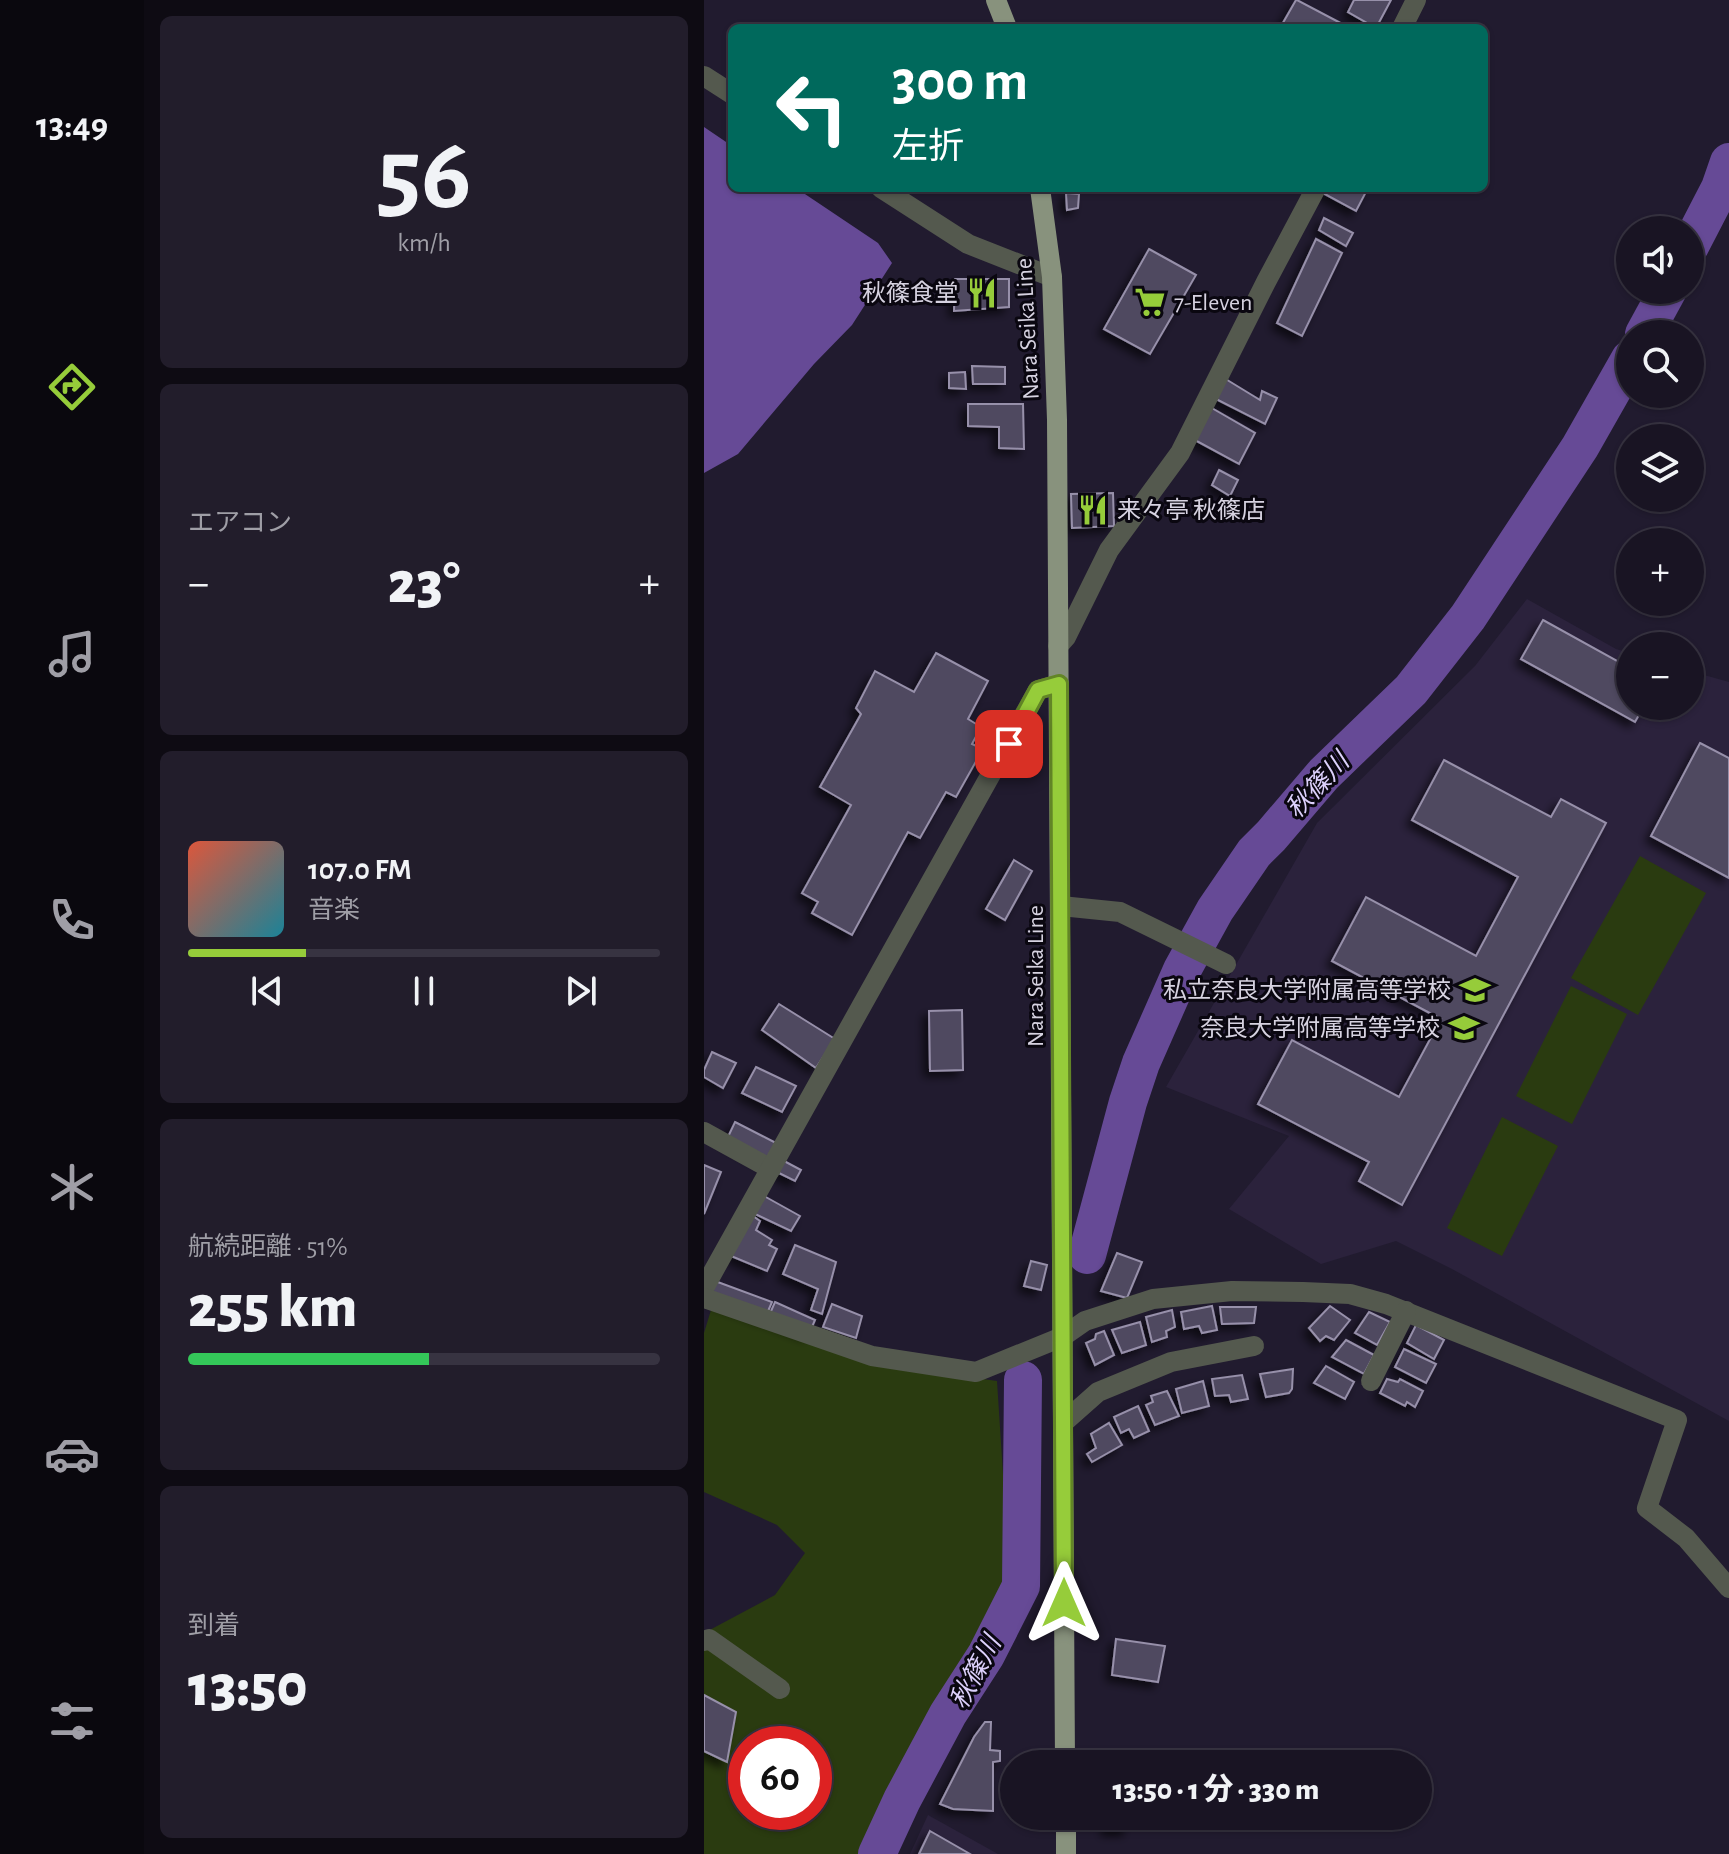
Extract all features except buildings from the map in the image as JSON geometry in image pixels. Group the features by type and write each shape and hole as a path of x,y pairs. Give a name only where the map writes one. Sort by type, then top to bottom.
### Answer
{"main road":[{"path":"996,0 1005,24"},
{"name":"Nara Seika Line","path":"1041,192 1052,277 1057,420 1065,1750"},
{"path":"1066,1830 1066,1854"}],"street":[{"path":"1404,24 1416,0"},
{"path":"704,76 728,91"},
{"path":"887,192 968,244 1052,277"},
{"path":"1058,646 1066,637 1109,550 1180,453 1314,192"},
{"path":"704,1288 1038,690 1059,684"},
{"path":"1061,906 1120,912 1219,961"},
{"path":"704,1132 771,1169"},
{"path":"704,1298 872,1356 976,1372 1062,1337 1085,1321 1153,1299 1232,1291 1350,1294 1406,1311 1677,1420 1647,1508 1686,1538 1729,1588"},
{"path":"1371,1381 1406,1311"},
{"path":"1063,1423 1098,1392 1171,1362 1254,1346"},
{"path":"704,1641 709,1639 780,1689"}],"shaded area":[{"path":"704,127 728,143 728,192 802,192 878,243 892,263 852,325 814,364 738,454 704,473"},
{"name":"奈良大学附属高等学校","path":"1527,599 1616,649 1616,720 1704,720 1704,675 1729,682 1729,1421 1396,1241 1321,1264 1229,1209 1289,1136 1166,1087 1317,823 1475,666"},
{"path":"928,1815 998,1854 910,1854"}],"green space":[{"path":"1640,856 1706,893 1638,1015 1571,978"},
{"path":"1571,986 1627,1014 1572,1124 1516,1096"},
{"path":"1502,1117 1558,1146 1502,1256 1447,1228"},
{"path":"711,1310 877,1364 997,1381 1010,1582 1004,1601 924,1742 869,1854 704,1854 704,1633 775,1595 805,1553 777,1525 704,1492 704,1333"}],"waterway":[{"name":"秋篠川","path":"1704,219 1729,162"},
{"name":"秋篠川","path":"1652,320 1660,304"},
{"name":"秋篠川","path":"1087,1255 1141,1063 1182,970 1215,910 1254,853 1324,774 1411,690 1468,617 1580,447 1616,384"},
{"name":"秋篠川","path":"877,1854 948,1714 986,1655 1021,1586 1023,1380"}],"place":[{"name":"秋篠食堂","path":"982,293"},
{"name":"7-Eleven","path":"1150,302"},
{"name":"来々亭 秋篠店","path":"1093,510"},
{"name":"私立奈良大学附属高等学校","path":"1475,990"},
{"name":"奈良大学附属高等学校","path":"1464,1028"}],"route":[{"path":"1009,744 1038,690 1059,684 1064,1603"}]}
